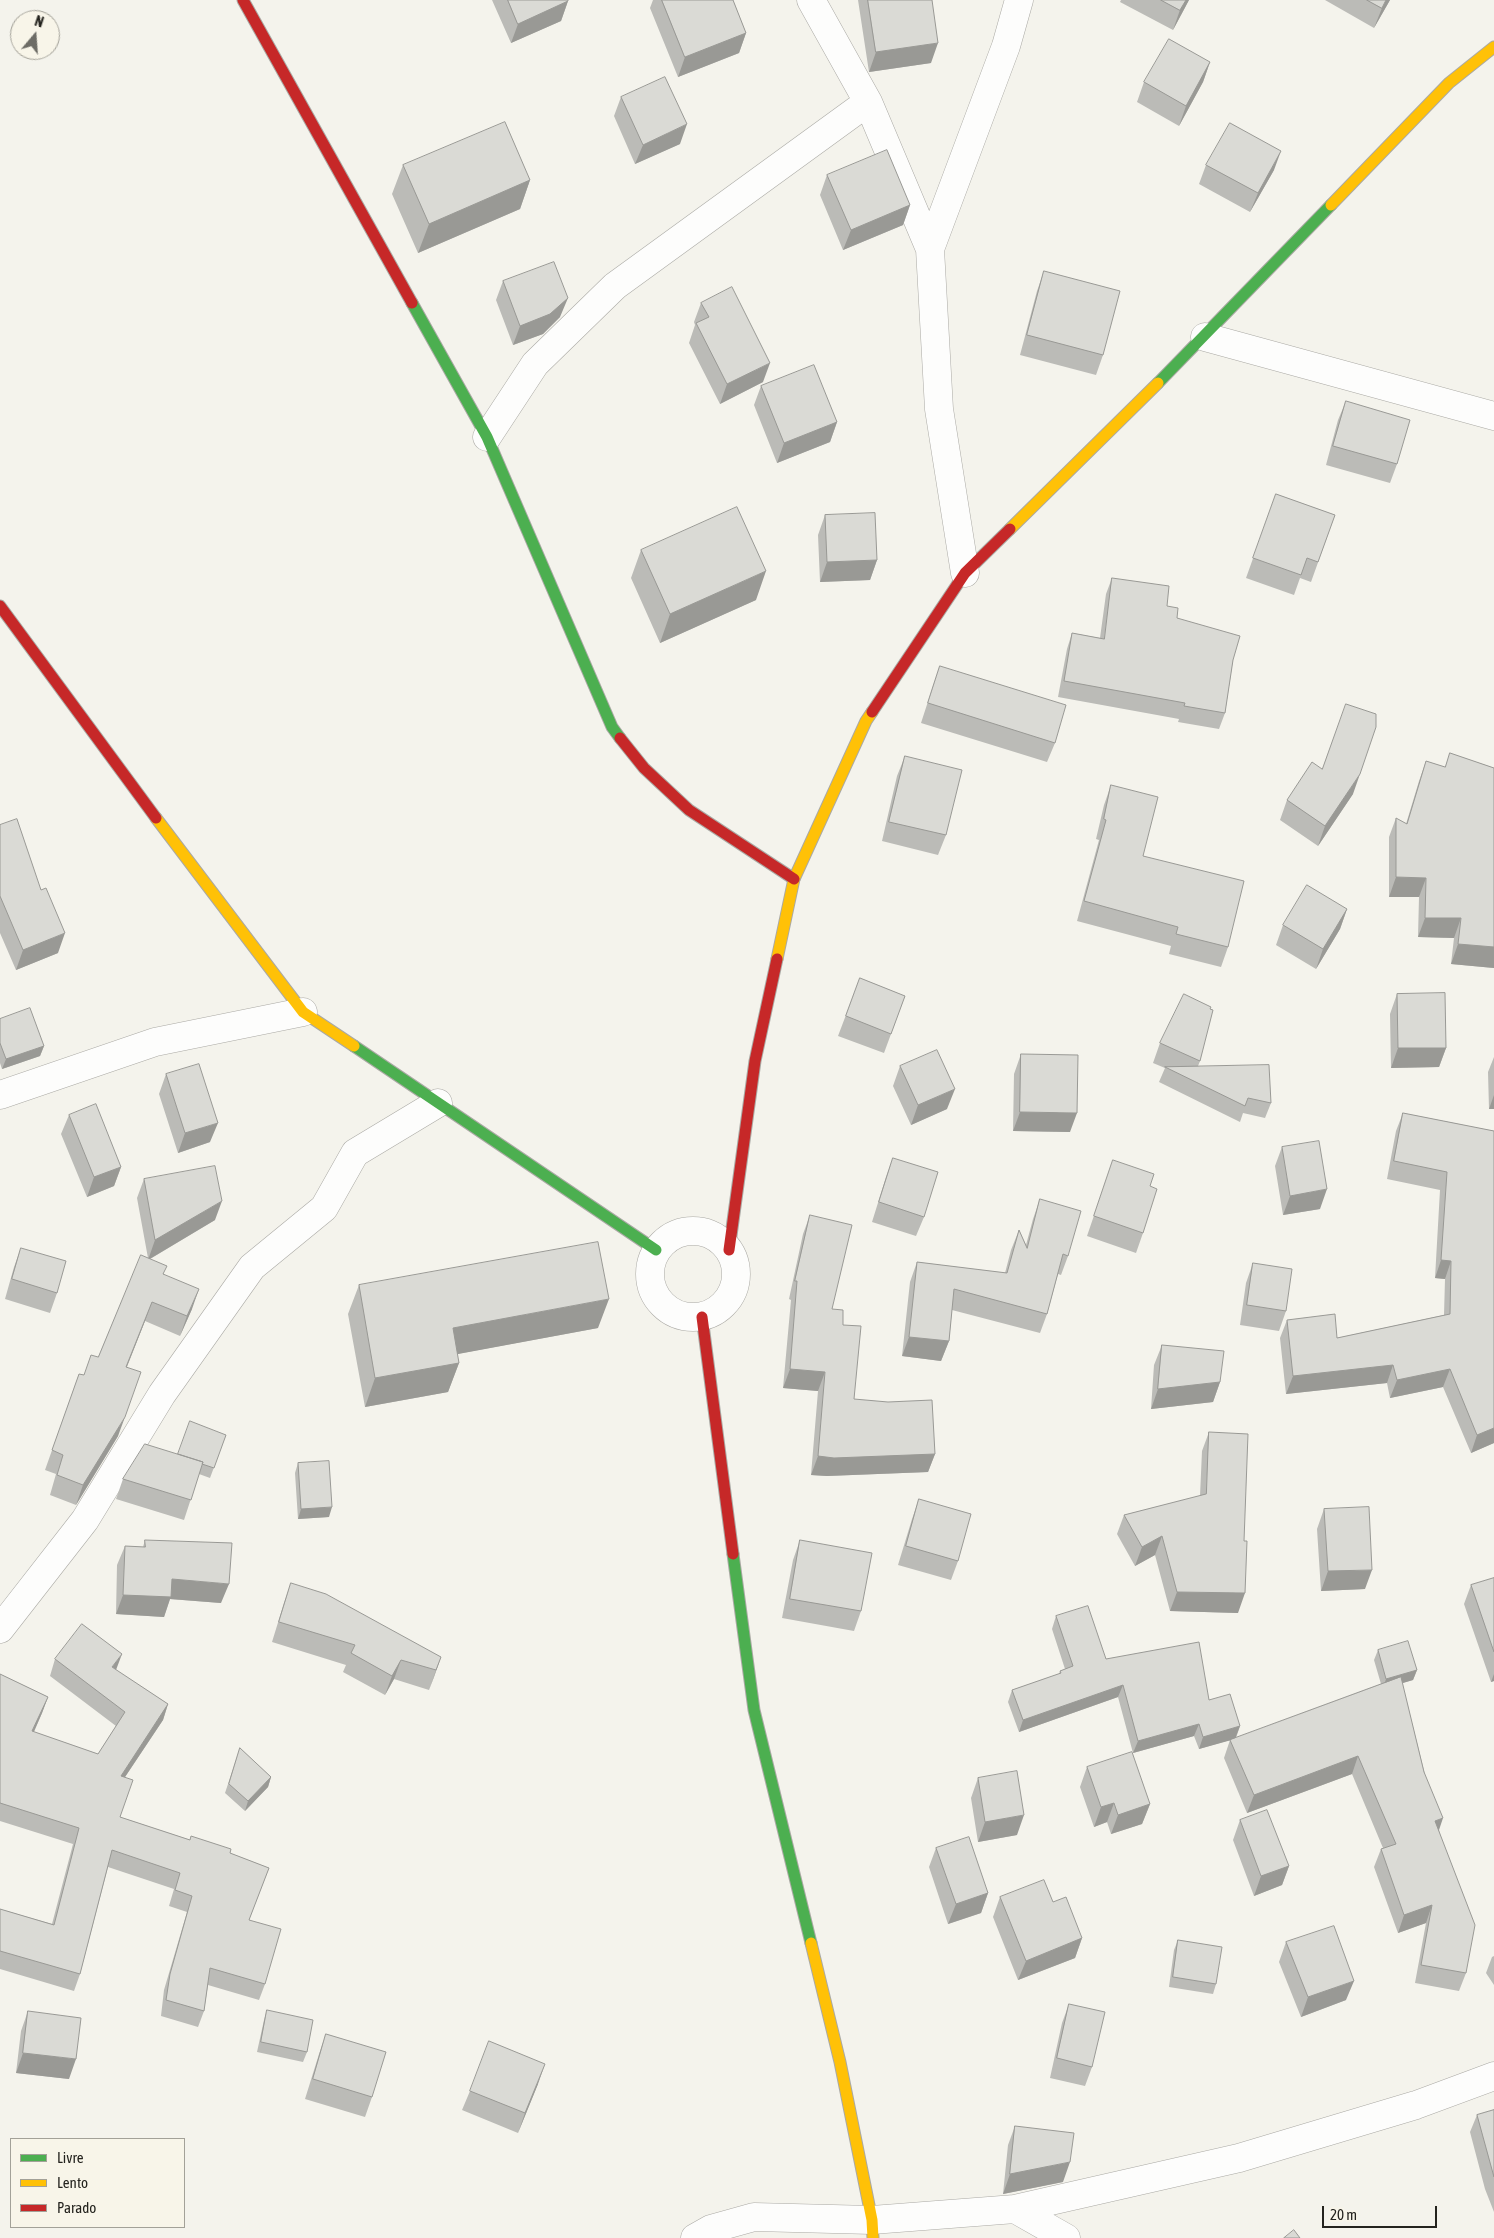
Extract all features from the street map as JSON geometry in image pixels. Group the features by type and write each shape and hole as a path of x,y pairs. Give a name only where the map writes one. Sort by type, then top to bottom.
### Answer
{"street":[{"path":"243,0 487,437 612,727 644,768 689,810 794,879"},
{"path":"811,0 868,102 930,248 939,409 965,573"},
{"path":"930,248 1006,46 1019,0"},
{"path":"729,1250 755,1061 794,879 866,721 965,573 1205,337 1449,83 1494,47"},
{"path":"487,437 535,364 616,286 868,102"},
{"path":"1205,337 1494,416"},
{"path":"0,606 220,904 303,1012 656,1250"},
{"path":"0,1095 155,1042 303,1012"},
{"path":"0,1629 85,1520 162,1394 252,1267 324,1208 355,1153 438,1103"},
{"path":"701,1231 717,1238 729,1250 736,1266 736,1282 730,1298 718,1310 702,1317 685,1317 669,1311 657,1299 650,1283 650,1266 656,1250 668,1238 684,1232 701,1231"},
{"path":"702,1317 754,1710 840,2062 873,2229"},
{"path":"695,2238 711,2230 754,2217 873,2229 1015,2209 1239,2158 1416,2105 1494,2076"},
{"path":"1015,2209 1066,2238"}],"building":[{"path":"508,0 568,0 568,1 518,24"},
{"path":"662,0 733,0 746,33 685,57"},
{"path":"868,0 932,0 938,43 876,52"},
{"path":"1161,0 1186,0 1180,10"},
{"path":"1367,0 1386,0 1382,8"},
{"path":"1169,39 1210,62 1186,106 1144,82"},
{"path":"665,77 687,124 643,145 621,97"},
{"path":"505,122 530,180 429,224 403,165"},
{"path":"1230,123 1281,151 1258,193 1206,165"},
{"path":"887,150 910,205 851,230 827,175"},
{"path":"554,262 568,298 550,314 520,326 503,281"},
{"path":"1044,271 1120,291 1103,355 1027,335"},
{"path":"732,287 770,363 727,384 696,323 709,317 701,303"},
{"path":"814,365 837,422 784,443 761,386"},
{"path":"1346,401 1410,420 1397,464 1333,446"},
{"path":"1276,494 1335,515 1318,562 1307,558 1301,575 1253,558"},
{"path":"737,507 766,571 670,614 641,550"},
{"path":"875,513 877,560 827,562 825,515"},
{"path":"1112,578 1169,586 1167,606 1178,608 1177,618 1240,636 1233,660 1225,713 1184,706 1185,703 1064,681 1072,633 1104,639"},
{"path":"940,666 1066,705 1055,743 928,703"},
{"path":"1346,704 1376,714 1376,727 1360,774 1325,826 1287,800 1312,762 1322,769"},
{"path":"1450,753 1494,768 1494,947 1458,944 1461,918 1425,918 1426,878 1396,877 1396,818 1407,824 1426,761 1445,767"},
{"path":"905,756 962,770 946,835 889,822"},
{"path":"1111,785 1158,797 1143,856 1244,881 1228,947 1176,934 1178,927 1084,901 1106,820 1104,819"},
{"path":"17,819 41,890 46,888 65,933 23,950 0,896 0,825"},
{"path":"1307,885 1347,909 1323,949 1283,925"},
{"path":"860,978 905,996 891,1034 846,1016"},
{"path":"1445,993 1446,1048 1398,1048 1397,994"},
{"path":"1184,994 1211,1007 1210,1009 1213,1010 1200,1061 1160,1043"},
{"path":"30,1008 44,1046 6,1059 0,1043 0,1019"},
{"path":"937,1050 955,1089 918,1105 900,1066"},
{"path":"1021,1054 1078,1055 1077,1113 1020,1112"},
{"path":"199,1064 218,1123 185,1133 166,1074"},
{"path":"1269,1065 1271,1103 1248,1098 1245,1106 1165,1067"},
{"path":"96,1104 121,1167 94,1177 69,1115"},
{"path":"1403,1113 1494,1131 1494,1428 1477,1435 1450,1369 1397,1380 1393,1365 1293,1376 1287,1320 1335,1314 1337,1338 1450,1314 1451,1261 1441,1260 1447,1172 1394,1161"},
{"path":"1319,1141 1327,1189 1290,1196 1282,1147"},
{"path":"893,1158 938,1172 924,1217 879,1202"},
{"path":"1113,1160 1154,1174 1150,1186 1157,1189 1143,1233 1094,1216"},
{"path":"215,1166 222,1201 155,1240 144,1179"},
{"path":"1040,1199 1081,1211 1068,1256 1063,1254 1047,1314 954,1289 949,1341 909,1337 917,1262 1007,1273 1019,1230 1027,1248"},
{"path":"810,1215 852,1225 832,1309 843,1310 843,1325 861,1326 854,1399 888,1402 932,1400 935,1454 834,1458 818,1456 825,1372 790,1369 797,1281 795,1281"},
{"path":"598,1242 609,1299 453,1328 459,1363 375,1378 359,1285"},
{"path":"21,1248 66,1261 57,1293 12,1279"},
{"path":"141,1255 167,1266 163,1274 199,1289 187,1316 152,1302 126,1367 141,1372 125,1417 83,1485 57,1475 63,1455 52,1450 79,1374 84,1375 91,1355 98,1357"},
{"path":"1253,1263 1292,1269 1286,1311 1247,1305"},
{"path":"1162,1345 1224,1351 1220,1382 1158,1389"},
{"path":"190,1421 226,1435 214,1468 202,1464 203,1462 178,1454"},
{"path":"1209,1432 1248,1434 1244,1541 1247,1541 1245,1593 1177,1592 1162,1536 1142,1547 1124,1515 1206,1494"},
{"path":"145,1444 203,1462 191,1500 123,1479"},
{"path":"329,1461 332,1507 301,1509 298,1463"},
{"path":"919,1499 971,1514 958,1561 906,1546"},
{"path":"1369,1507 1372,1570 1328,1571 1324,1509"},
{"path":"145,1540 232,1543 229,1584 172,1579 171,1597 123,1595 125,1546 145,1547"},
{"path":"800,1540 872,1553 861,1611 790,1599"},
{"path":"1494,1578 1494,1652 1471,1585"},
{"path":"291,1583 326,1594 441,1657 436,1670 401,1660 392,1676 351,1653 355,1645 279,1622"},
{"path":"1088,1606 1106,1659 1199,1642 1209,1700 1230,1694 1240,1726 1203,1737 1199,1724 1138,1741 1123,1685 1023,1720 1012,1690 1061,1673 1060,1671 1073,1666 1056,1616"},
{"path":"82,1624 122,1654 112,1667 168,1704 121,1776 133,1780 120,1817 190,1840 191,1836 231,1849 230,1853 269,1868 249,1920 281,1929 265,1984 210,1968 204,2011 166,2000 170,1974 192,1896 175,1890 180,1873 112,1850 80,1974 0,1951 0,1909 54,1925 79,1828 0,1803 0,1674 48,1697 32,1731 98,1754 125,1712 55,1659"},
{"path":"1408,1641 1417,1670 1386,1679 1378,1650"},
{"path":"1401,1677 1424,1772 1443,1818 1435,1821 1475,1925 1466,1973 1421,1965 1432,1905 1404,1915 1381,1849 1396,1844 1358,1756 1254,1795 1230,1740"},
{"path":"240,1748 271,1777 248,1801 229,1784"},
{"path":"1132,1752 1150,1804 1118,1815 1114,1803 1101,1807 1087,1767"},
{"path":"1017,1771 1024,1815 985,1822 978,1778"},
{"path":"1267,1810 1289,1866 1261,1876 1240,1820"},
{"path":"969,1837 988,1893 956,1904 936,1848"},
{"path":"1044,1880 1053,1902 1066,1897 1082,1938 1026,1961 1000,1897"},
{"path":"1334,1926 1354,1981 1308,1997 1286,1942"},
{"path":"1178,1940 1222,1947 1216,1984 1173,1977"},
{"path":"1069,2004 1105,2012 1092,2067 1057,2058"},
{"path":"267,2010 313,2020 307,2052 261,2042"},
{"path":"28,2011 81,2018 76,2059 23,2053"},
{"path":"326,2034 386,2052 372,2097 313,2079"},
{"path":"489,2041 545,2064 525,2113 470,2091"},
{"path":"1494,2110 1494,2177 1477,2115"},
{"path":"1015,2126 1074,2133 1070,2162 1010,2174"},
{"path":"1294,2230 1300,2238 1284,2238"}],"traffic: fast":[{"path":"1158,383 1331,205"},
{"path":"412,303 487,437 612,727 620,738"},
{"path":"354,1046 656,1250"},
{"path":"733,1554 754,1710 811,1943"}],"traffic: slow":[{"path":"1331,205 1449,83 1494,47"},
{"path":"1010,529 1158,383"},
{"path":"777,959 794,879 866,721 872,712"},
{"path":"156,818 303,1012 354,1046"},
{"path":"811,1943 840,2062 872,2220 873,2238"}],"traffic: jam":[{"path":"243,0 412,303"},
{"path":"872,712 965,573 1010,529"},
{"path":"0,606 156,818"},
{"path":"620,738 644,768 689,810 794,879"},
{"path":"729,1250 755,1061 777,959"},
{"path":"702,1317 733,1554"}]}
